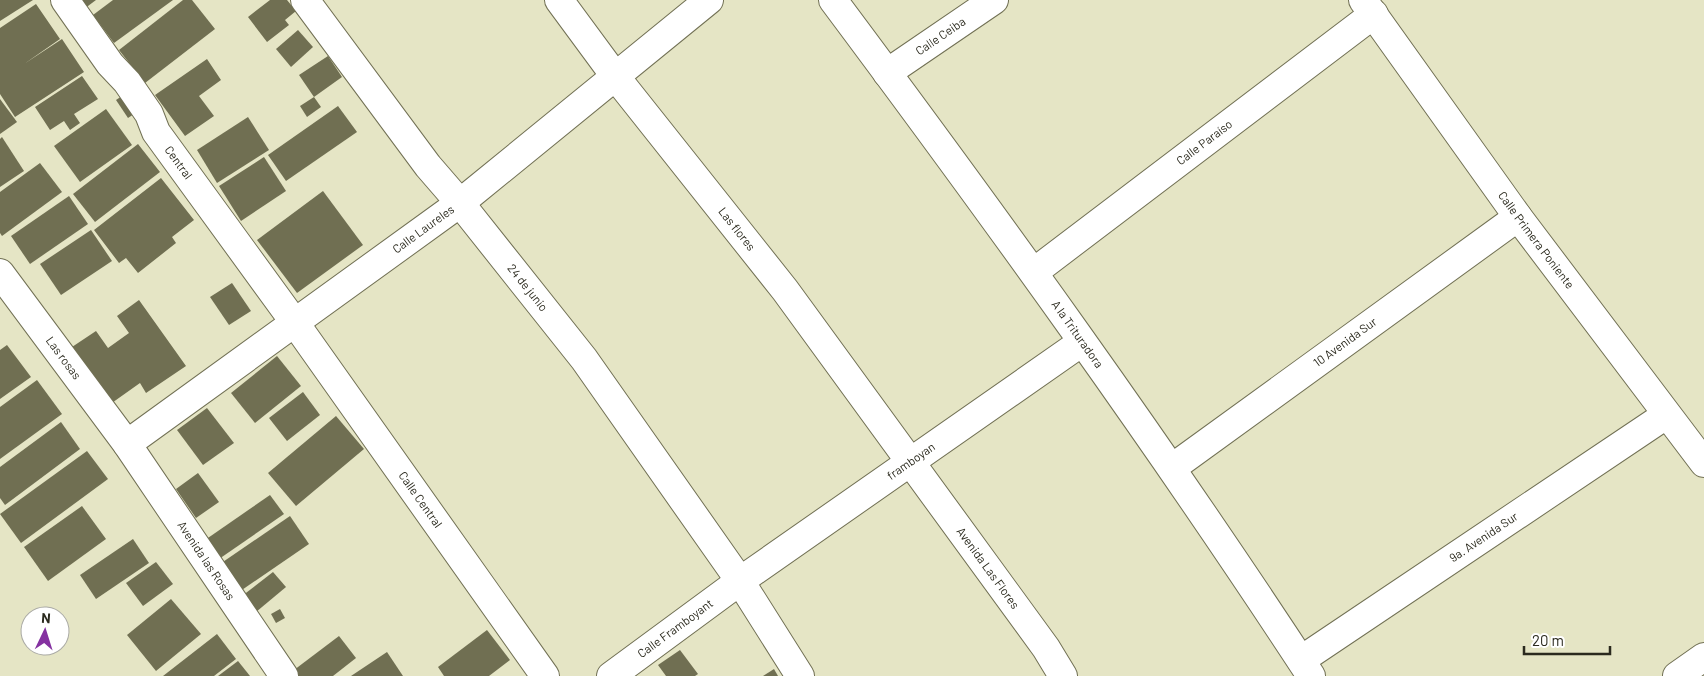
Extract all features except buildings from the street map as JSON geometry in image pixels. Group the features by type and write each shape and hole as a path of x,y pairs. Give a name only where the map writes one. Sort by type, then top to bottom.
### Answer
{"street":[{"name":"Central","path":"65,0 110,64 127,82 149,114 156,132 295,323"},
{"name":"24 de junio","path":"305,0 428,166 460,203 584,359 740,581 800,676"},
{"name":"Las flores","path":"559,0 615,76 785,290 911,462"},
{"name":"Calle Laureles","path":"127,444 460,203 709,0"},
{"name":"A la Trituradora","path":"833,0 1034,272 1172,468 1306,668"},
{"name":"Calle Ceiba","path":"887,73 994,0"},
{"name":"Calle Primera Poniente","path":"1368,7 1518,217 1704,464"},
{"name":"Calle Paraíso","path":"1034,272 1368,7"},
{"name":"10 Avenida Sur","path":"1172,468 1518,217"},
{"name":"Las rosas","path":"0,273 127,444"},
{"name":"Calle Central","path":"295,323 545,676"},
{"name":"framboyan","path":"740,581 1082,342"},
{"name":"9a. Avenida Sur","path":"1306,668 1666,415"},
{"name":"Avenida las Rosas","path":"127,444 284,676"},
{"name":"Avenida Las Flores","path":"911,462 1046,648 1063,676"},
{"name":"Calle Framboyant","path":"611,676 740,581"},
{"path":"1677,676 1704,657"}]}
